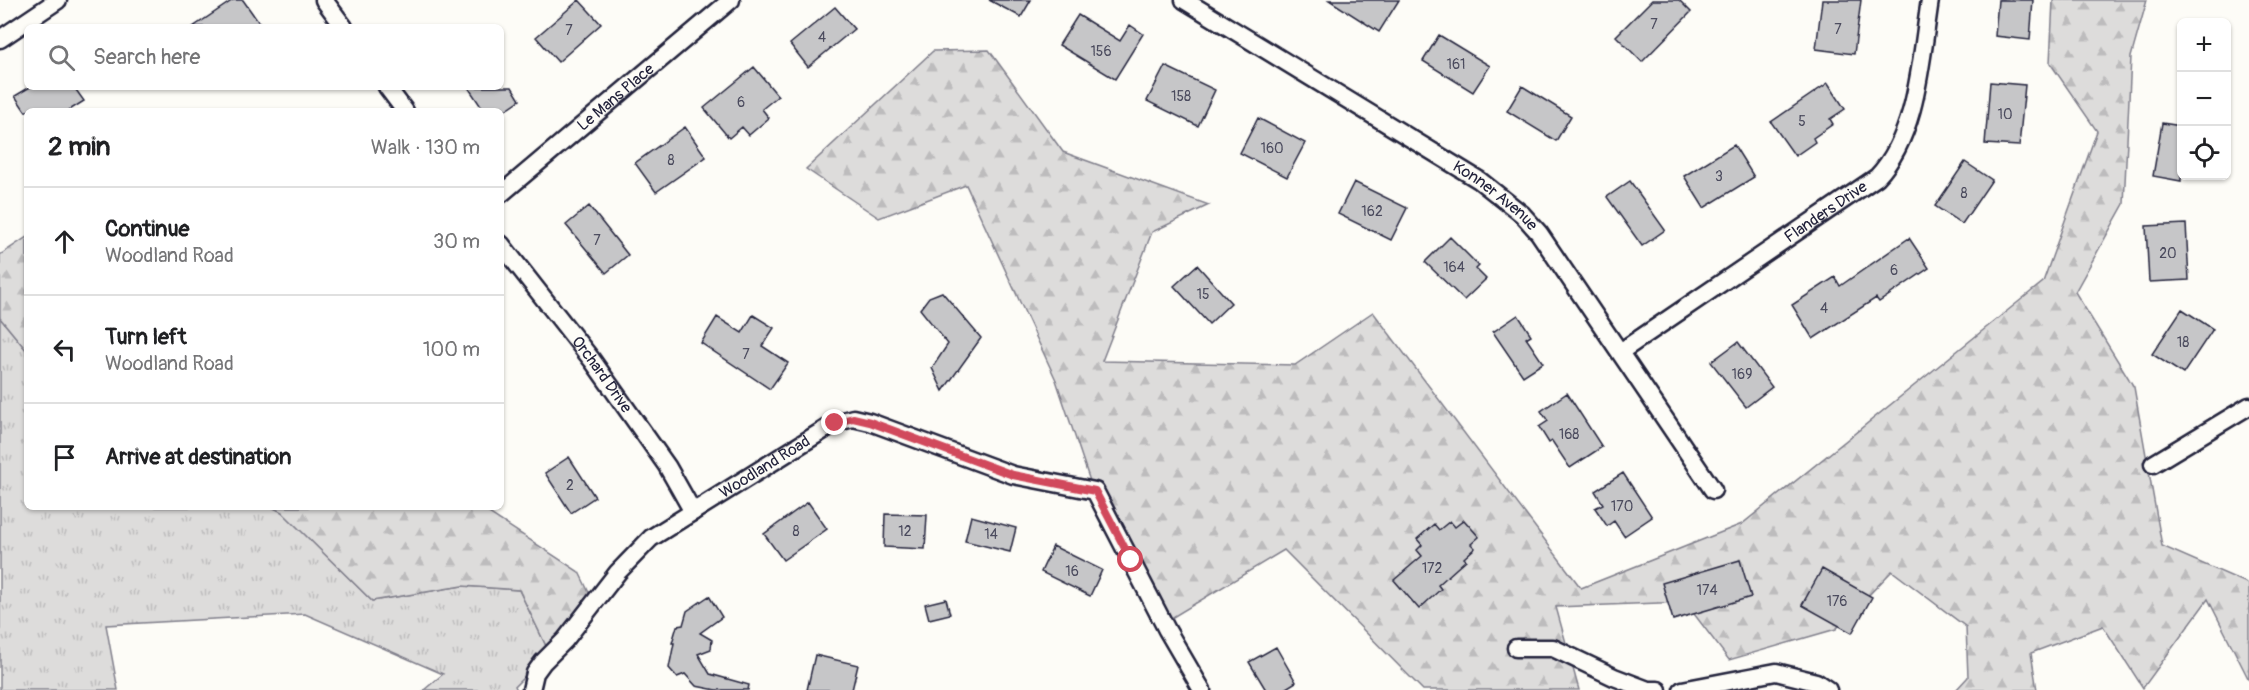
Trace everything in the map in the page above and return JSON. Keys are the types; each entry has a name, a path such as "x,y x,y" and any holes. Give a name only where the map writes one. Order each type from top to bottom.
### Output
{"street":[{"path":"0,39 58,0"},
{"path":"324,0 342,24"},
{"name":"Le Mans Place","path":"504,191 731,0"},
{"name":"Konner Avenue","path":"1184,0 1479,180 1522,214 1539,233 1713,490"},
{"name":"Flanders Drive","path":"1620,352 1877,177 1886,167 1902,139 1911,114 1930,0"},
{"path":"389,90 403,108"},
{"name":"Orchard Drive","path":"504,248 592,360 667,466 693,512"},
{"path":"2153,464 2249,406"},
{"name":"Woodland Road","path":"531,690 535,673 597,601 618,572 651,538 835,423 853,418 870,422 1013,475 1095,491 1167,630 1202,690"},
{"path":"1516,648 1553,648 1614,677 1648,690 1658,690"},
{"path":"1682,690 1776,672 1816,682 1827,690"}],"green space":[{"path":"2053,0 2147,0 2131,57 2124,204 2075,292 2134,387 2162,546 2249,584 2249,680 2208,599 2143,688 2103,626 2031,653 2037,690 1956,690 1968,677 1966,627 1892,571 1836,629 1729,660 1685,602 1556,607 1579,690 1423,690 1284,550 1168,620 1096,499 1056,380 966,185 879,218 806,169 933,51 989,50 1063,152 1209,205 1152,232 1102,361 1295,365 1373,312 1581,588 1742,524 2043,282 2097,131 2050,63"},
{"path":"24,239 24,347 0,318 0,255"},
{"path":"0,318 24,347 24,510 278,510 372,601 462,586 519,590 549,652 515,686 517,690 424,690 443,674 305,614 106,625 118,690 0,690"},
{"path":"278,510 485,510 579,572 595,605 549,652 519,590 462,586 372,601"}],"building":[{"path":"233,0 243,0 260,24 197,24"},
{"path":"579,0 601,24 558,62 536,37"},
{"path":"989,0 1031,0 1021,17"},
{"path":"1329,0 1399,0 1379,32"},
{"path":"1652,0 1679,0 1691,12 1642,62 1616,36"},
{"path":"1822,0 1861,0 1854,54 1816,49"},
{"path":"1998,0 2033,0 2030,40 1995,36"},
{"path":"835,7 854,29 808,67 790,44"},
{"path":"1078,15 1120,41 1130,25 1143,34 1115,79 1059,45"},
{"path":"1439,35 1490,66 1473,92 1423,61"},
{"path":"1165,66 1215,90 1198,126 1147,101"},
{"path":"754,67 778,96 762,109 769,118 749,135 742,127 729,138 704,108"},
{"path":"1990,82 2025,85 2019,146 1985,144"},
{"path":"1828,83 1845,109 1830,119 1833,124 1813,138 1815,142 1795,156 1771,122"},
{"path":"1522,86 1571,116 1556,141 1507,111"},
{"path":"504,87 512,87 520,100 504,111 504,108 482,108 470,90 504,90"},
{"path":"25,90 76,90 84,101 73,108 24,110 15,96"},
{"path":"1258,118 1305,143 1287,177 1240,153"},
{"path":"2162,123 2177,125 2177,180 2181,181 2153,176"},
{"path":"685,127 706,157 656,192 635,163"},
{"path":"1734,145 1754,177 1704,208 1684,176"},
{"path":"1965,162 1992,180 1962,224 1935,206"},
{"path":"1630,181 1665,230 1642,246 1607,197"},
{"path":"1354,182 1407,208 1391,240 1338,214"},
{"path":"589,206 628,255 606,273 566,225"},
{"path":"2186,224 2189,280 2149,282 2146,226"},
{"path":"1450,237 1479,266 1476,269 1486,279 1464,300 1425,262"},
{"path":"1909,238 1929,268 1879,302 1876,298 1813,339 1792,305 1835,277 1840,286"},
{"path":"1197,265 1231,303 1209,324 1174,286"},
{"path":"942,292 981,338 943,391 932,368 948,344 920,309 929,297"},
{"path":"2182,309 2213,329 2183,374 2152,354"},
{"path":"753,315 774,328 762,346 788,363 770,389 701,343 717,317 742,333"},
{"path":"1518,315 1531,335 1526,338 1543,363 1523,376 1493,332"},
{"path":"1738,342 1772,387 1746,407 1711,362"},
{"path":"1567,393 1602,447 1570,468 1552,441 1549,443 1539,427 1548,421 1541,411"},
{"path":"569,457 595,497 571,513 545,473"},
{"path":"1623,473 1652,517 1624,536 1614,521 1607,526 1595,508 1603,504 1595,491"},
{"path":"808,502 827,529 783,560 764,534"},
{"path":"885,514 927,515 925,549 884,547"},
{"path":"971,516 1016,528 1010,552 965,541"},
{"path":"1464,520 1479,537 1471,544 1475,548 1464,558 1466,560 1438,585 1441,589 1419,609 1394,580 1422,556 1417,550 1422,545 1417,539 1434,524 1439,530 1450,521 1455,527"},
{"path":"1053,546 1102,570 1090,596 1041,572"},
{"path":"1740,560 1751,597 1673,620 1662,583"},
{"path":"1822,569 1872,597 1852,633 1802,605"},
{"path":"709,596 722,617 700,633 712,640 711,649 698,654 710,674 749,685 748,690 716,690 696,686 685,674 677,677 669,668 677,626 683,625 687,611"},
{"path":"946,599 950,614 929,619 925,604"},
{"path":"1276,647 1296,682 1283,690 1266,690 1249,662"},
{"path":"815,655 858,665 852,690 807,690"}],"route":[{"path":"835,423 853,418 870,422 1013,475 1095,491 1131,560"}]}
